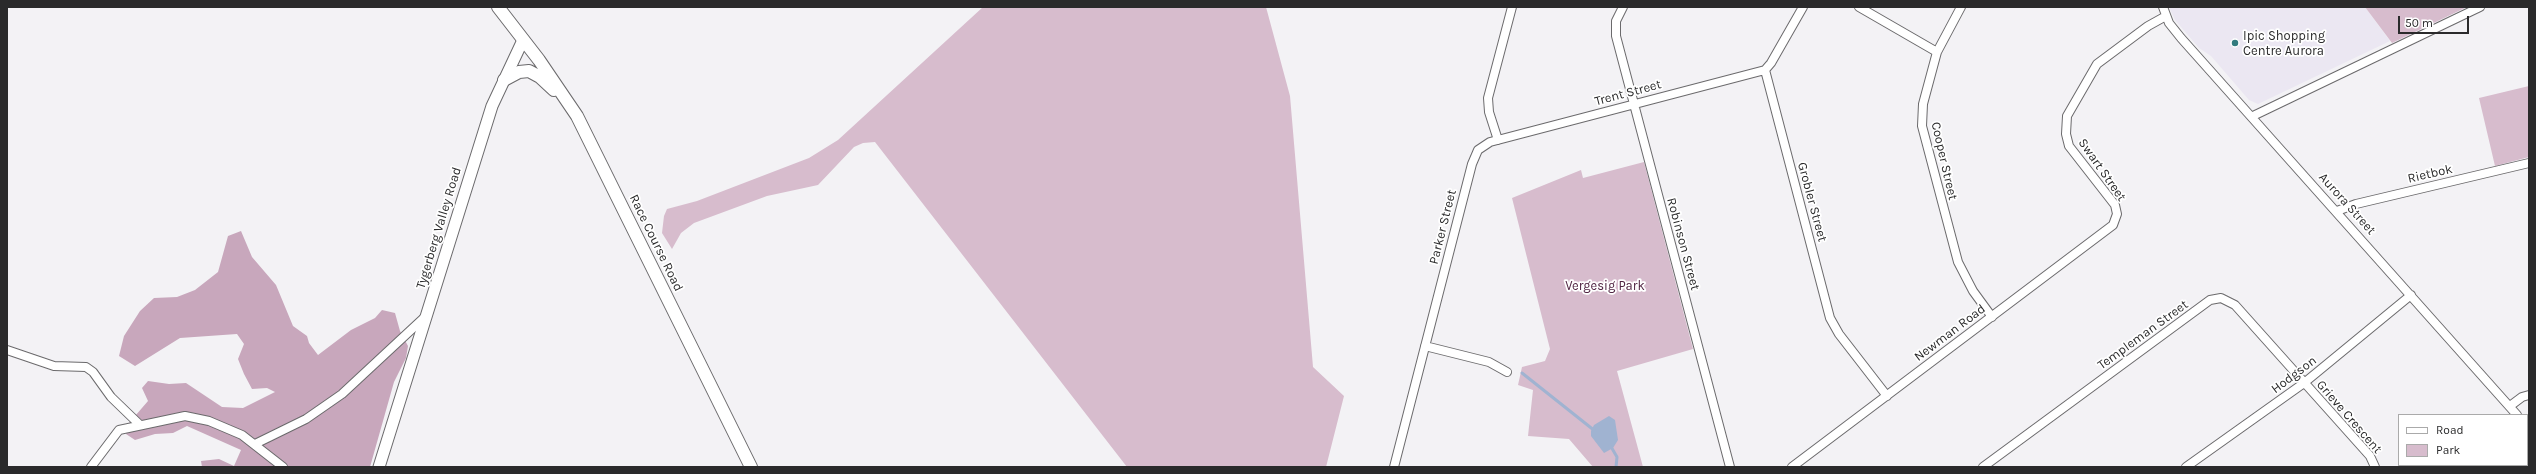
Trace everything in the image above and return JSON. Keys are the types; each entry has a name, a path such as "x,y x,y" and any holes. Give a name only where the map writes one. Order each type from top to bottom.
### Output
{"main road":[{"path":"498,7 523,40"},
{"name":"Tygerberg Valley Road","path":"378,467 482,137 504,80 523,40"},
{"name":"Race Course Road","path":"523,40 568,103 597,155 751,467"},
{"path":"504,80 519,72 534,72 568,103"}],"street":[{"path":"1498,140 1489,112 1488,98 1512,7"},
{"name":"Robinson Street","path":"1623,7 1615,28 1633,104 1730,467"},
{"path":"1765,70 1772,63 1803,7"},
{"path":"1859,7 1937,52"},
{"name":"Cooper Street","path":"1961,7 1937,52 1923,104 1923,136 1958,262 1973,291 1992,317"},
{"name":"Aurora Street","path":"2163,7 2166,16 2181,38 2253,116 2516,414"},
{"path":"2253,116 2480,7"},
{"name":"Swart Street","path":"2117,214 2112,201 2072,152 2066,134 2067,116 2098,64 2148,26 2166,16"},
{"name":"Trent Street","path":"1498,140 1765,70"},
{"name":"Grobler Street","path":"1765,70 1830,318 1839,334 1887,396"},
{"name":"Parker Street","path":"1394,467 1473,159 1482,147 1498,140"},
{"name":"Rietbok","path":"2337,211 2356,204 2529,163"},
{"name":"Newman Road","path":"1792,467 2110,228 2117,214"},
{"name":"Hodgson","path":"2186,467 2304,383 2411,295"},
{"name":"Templeman Street","path":"1983,467 2213,299 2225,298 2232,302 2304,383"},
{"path":"255,444 306,418 342,394 426,315"},
{"path":"1425,346 1489,362 1508,372"},
{"path":"7,350 54,366 86,367 93,372 111,398 140,425"},
{"name":"Grieve Crescent","path":"2304,383 2370,456 2375,467"},
{"path":"2510,406 2522,397 2529,395"},
{"path":"91,467 118,430 185,416 196,416 226,427 255,444 283,467"}],"shaded area":[{"path":"2169,7 2365,7 2390,41 2258,104 2249,100 2211,56 2199,48 2175,20"},
{"path":"241,231 252,257 276,285 293,326 307,336 309,343 318,355 351,330 375,318 382,310 395,313 400,331 408,346 406,358 394,382 370,467 202,467 201,461 219,459 234,466 241,450 187,426 173,433 155,434 135,440 126,434 129,423 148,401 142,388 148,381 169,384 186,383 222,407 243,408 275,392 267,388 252,389 238,359 244,344 237,334 180,338 135,366 119,356 124,336 140,311 154,298 177,297 195,290 218,272 228,236"}],"green space":[{"path":"983,7 1266,7 1290,96 1313,367 1344,396 1326,467 1127,467 875,142 863,143 854,147 818,185 767,196 694,223 681,233 672,249 662,233 664,216 667,209 697,201 809,158 838,140"},
{"path":"2365,7 2467,7 2392,43"},
{"path":"2529,86 2529,157 2495,166 2479,98"},
{"name":"Vergesig Park","path":"1644,162 1693,349 1617,371 1643,467 1593,467 1569,439 1528,436 1533,390 1518,385 1522,367 1545,361 1550,349 1512,198 1581,170 1583,178"}],"water":[{"path":"1609,416 1615,420 1618,440 1613,448 1604,453 1591,436 1591,431 1594,425"}],"waterway":[{"path":"1522,373 1595,431"},
{"path":"1610,445 1617,457 1616,467"}],"place":[{"name":"Ipic Shopping Centre Aurora","path":"2235,43"}]}
